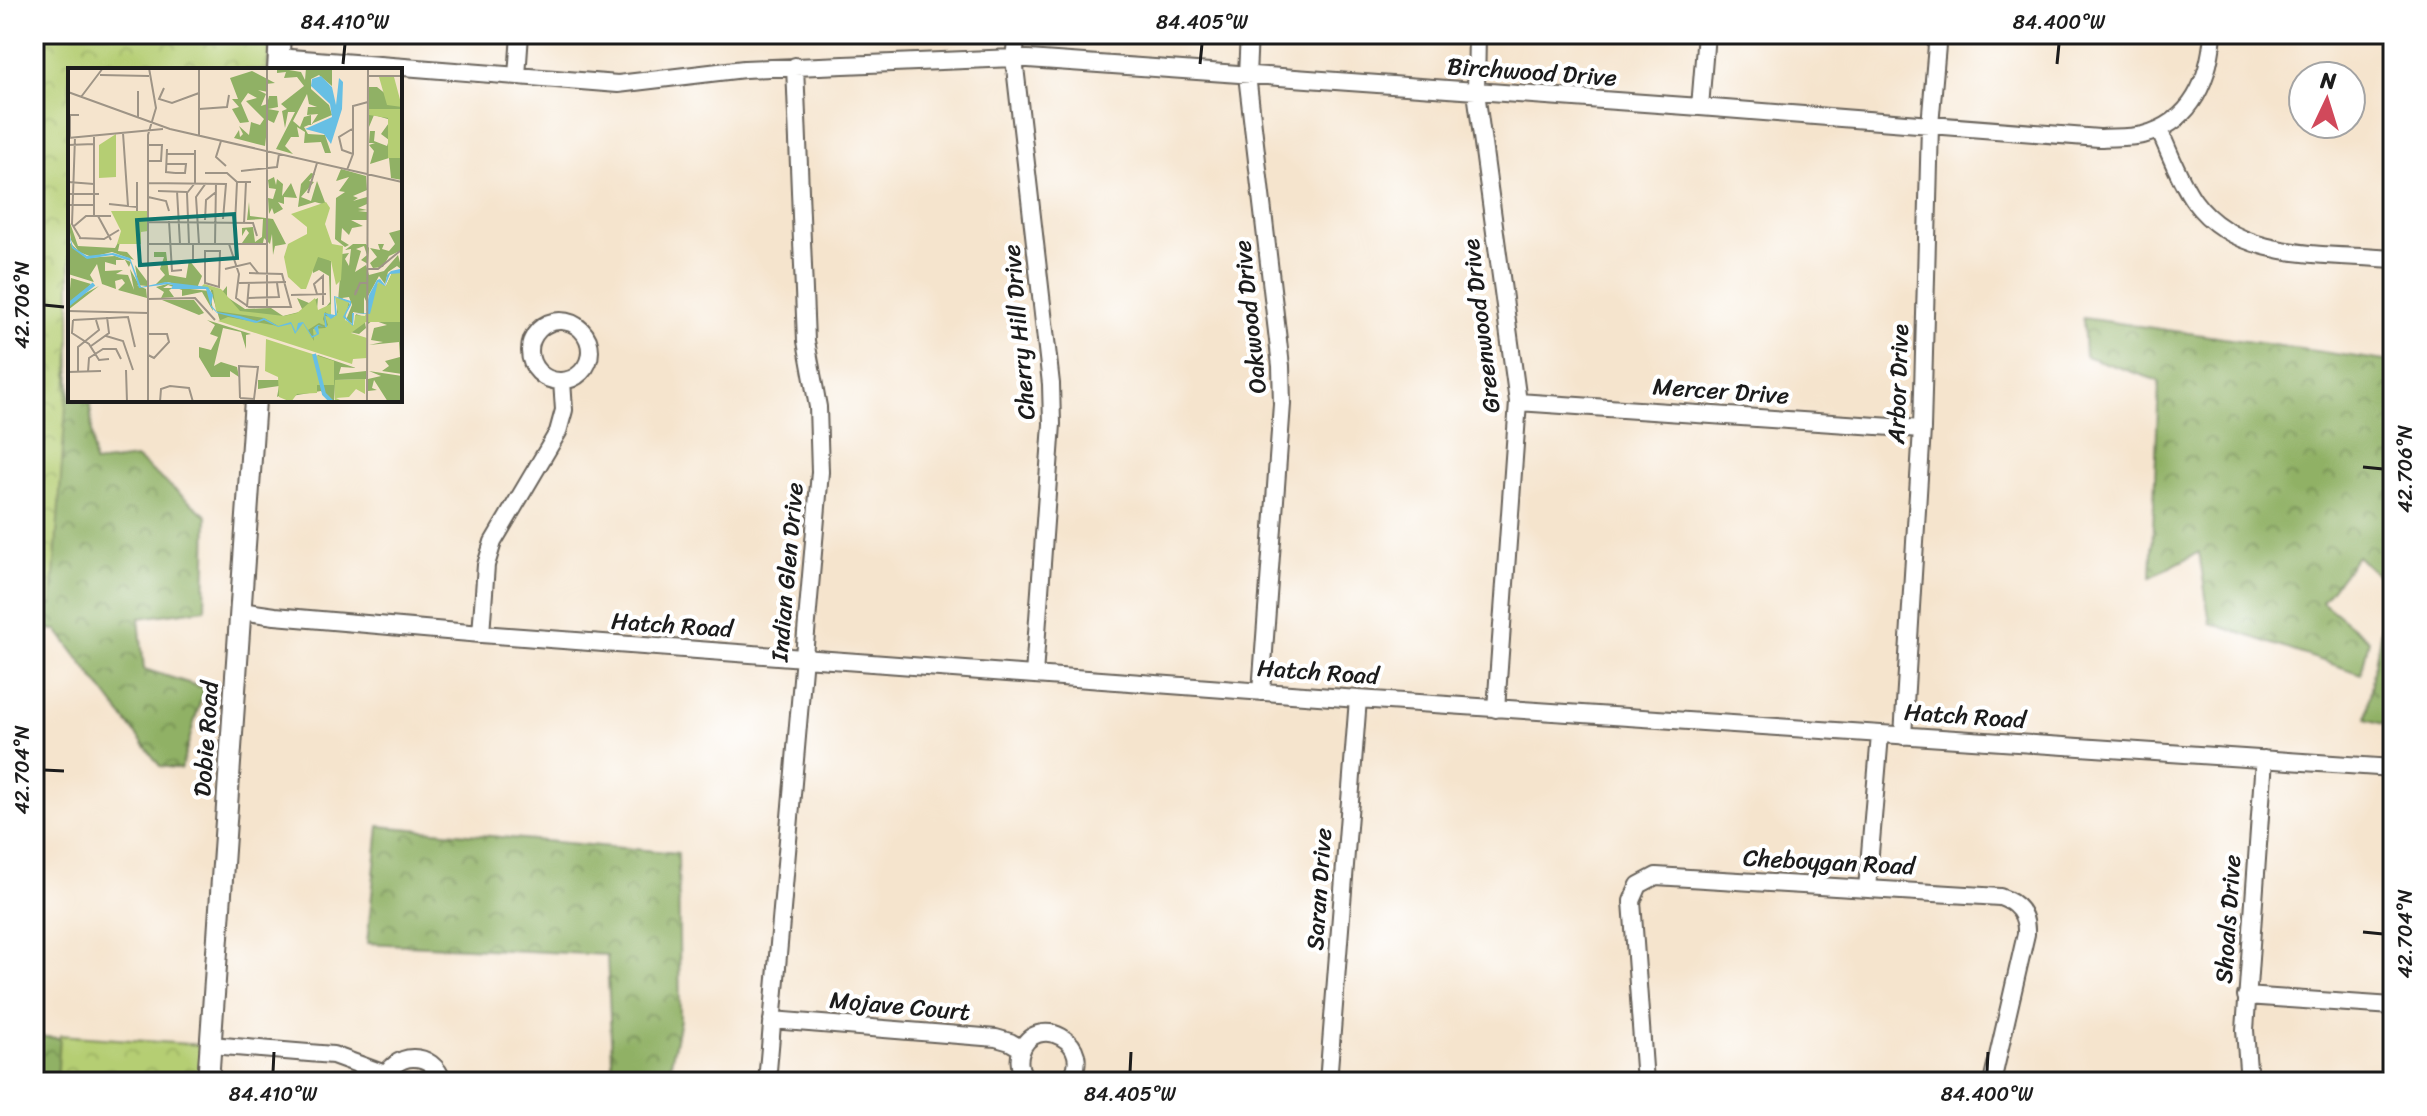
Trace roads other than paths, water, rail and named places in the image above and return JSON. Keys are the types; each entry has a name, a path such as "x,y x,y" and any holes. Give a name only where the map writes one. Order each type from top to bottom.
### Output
{"street":[{"path":"278,63 280,34"},
{"path":"517,76 520,34"},
{"name":"Cherry Hill Drive","path":"1017,34 1014,58 1051,384 1052,424 1034,675"},
{"name":"Oakwood Drive","path":"1249,34 1247,75 1282,391 1261,692"},
{"name":"Greenwood Drive","path":"1477,34 1476,92 1518,402 1496,709"},
{"path":"1700,107 1706,34"},
{"name":"Arbor Drive","path":"1903,736 1922,429 1930,125 1938,34"},
{"path":"2213,34 2205,82 2181,113 2159,130 2193,199 2214,222 2265,246 2287,251 2393,259"},
{"name":"Birchwood Drive","path":"402,70 618,84 744,69 1014,58 2099,138 2140,136 2159,130"},
{"name":"Birchwood Drive","path":"278,63 370,68"},
{"name":"Indian Glen Drive","path":"767,1082 820,472 818,407 806,341 795,66"},
{"path":"481,634 486,565 493,542 558,432 564,410 562,381"},
{"name":"Dobie Road","path":"208,1082 255,402"},
{"name":"Mercer Drive","path":"1518,402 1922,429"},
{"name":"Hatch Road","path":"241,611 481,634 1261,692 2393,768"},
{"name":"Saran Drive","path":"1328,1082 1358,699"},
{"path":"1867,889 1880,735"},
{"name":"Shoals Drive","path":"2249,1082 2246,996 2264,759"},
{"name":"Cheboygan Road","path":"1645,1082 1632,906 1639,885 1648,878 1661,876 2000,897 2016,906 2026,922 2026,934 1992,1082"},
{"path":"2246,996 2393,1006"},
{"name":"Mojave Court","path":"772,1020 996,1038 1022,1049"},
{"path":"1028,1082 1020,1067 1022,1049 1040,1034 1054,1033 1067,1040 1077,1059 1068,1082"},
{"path":"211,1045 333,1055 384,1078 396,1062 403,1058 419,1058 433,1065 443,1082"}]}
